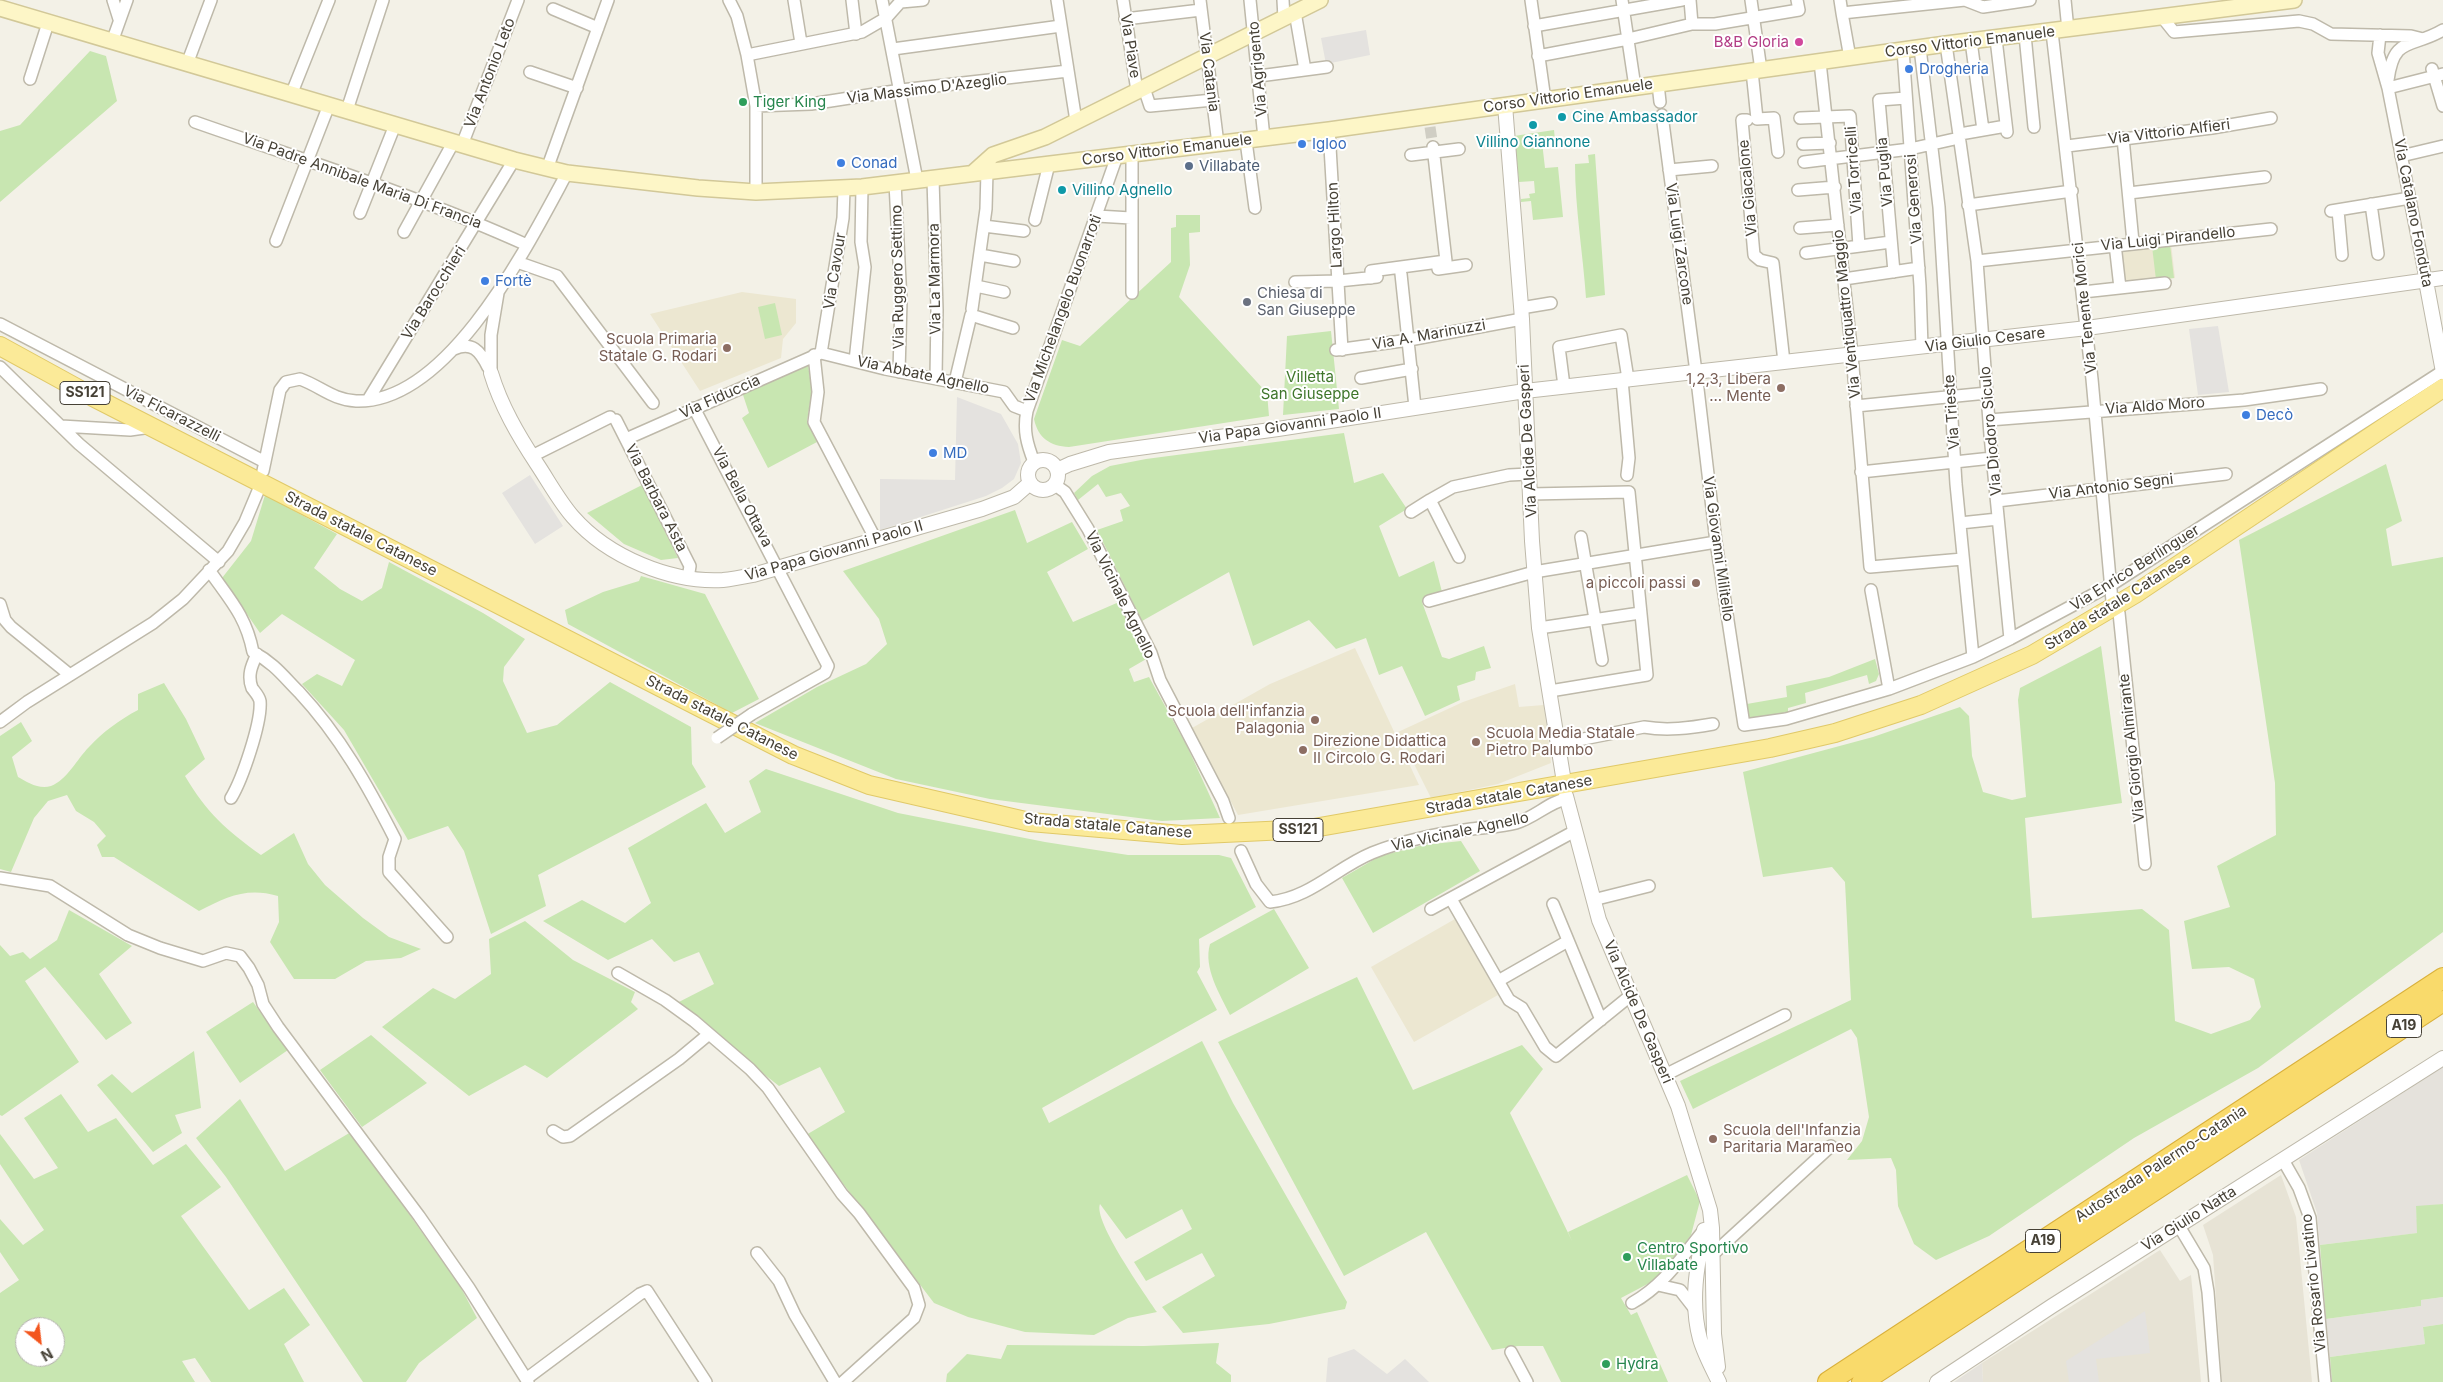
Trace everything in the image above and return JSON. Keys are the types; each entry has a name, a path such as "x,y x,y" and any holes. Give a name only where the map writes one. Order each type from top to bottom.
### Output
{"highway":[{"path":"2258,1100 2443,972"},
{"name":"Autostrada Palermo-Catania","path":"1828,1382 2443,978"},
{"name":"Autostrada Palermo-Catania","path":"1862,1382 2443,1001"},
{"path":"2364,1052 2443,1012"}],"main road":[{"path":"981,172 993,155 1045,138 1320,0"},
{"name":"Corso Vittorio Emanuele","path":"0,8 514,160 568,173 698,188 756,192 862,187 1329,130 1429,122 1506,105 1946,44 2068,30 2162,17 2216,7 2265,1 2293,0"},
{"path":"1045,138 1049,164"},
{"name":"Strada statale Catanese","path":"0,346 152,427 810,762 869,785 1030,822 1182,834 1308,829 1689,764 1835,733 1921,705 2032,655 2102,616 2438,391"}],"street":[{"path":"113,0 119,19"},
{"path":"112,42 127,0"},
{"path":"187,64 211,0"},
{"path":"291,95 329,0"},
{"path":"347,110 384,0"},
{"name":"Via Antonio Leto","path":"404,232 458,144 518,0"},
{"path":"547,168 608,0"},
{"path":"794,0 801,43"},
{"path":"852,0 856,34"},
{"path":"882,0 917,180"},
{"path":"747,55 801,43 856,34 886,18 902,1 923,0"},
{"path":"1057,0 1076,121"},
{"name":"Via Piave","path":"1123,0 1125,19 1140,90"},
{"name":"Via Agrigento","path":"1250,0 1255,32 1264,138"},
{"path":"1283,0 1297,10 1305,70"},
{"path":"1531,0 1545,100"},
{"path":"1534,26 1623,5 1682,0"},
{"path":"1690,0 1692,24"},
{"path":"1751,0 1756,70 1750,119 1774,118 1778,152"},
{"path":"1840,0 1850,58"},
{"path":"1842,13 1965,0 1983,7 2030,0"},
{"path":"2065,0 2068,30"},
{"path":"2293,0 2293,22"},
{"path":"732,1 747,55 756,106 756,192"},
{"path":"1125,19 1200,5"},
{"name":"Via Catania","path":"1200,5 1218,144"},
{"path":"1623,5 1635,87"},
{"path":"1538,56 1628,39 1692,24 1715,24 1753,17 1798,5"},
{"path":"2211,29 2216,7"},
{"path":"553,9 598,28"},
{"path":"2162,17 2174,32 2293,22 2313,24 2331,34 2380,34 2411,36 2423,39"},
{"path":"30,79 48,23"},
{"path":"893,49 1061,26"},
{"name":"Via Catalano Fonduta","path":"2387,86 2389,67 2395,52 2406,44 2443,30"},
{"name":"Via Tenente Morici","path":"2052,32 2067,146 2087,328 2111,585 2114,600"},
{"name":"Via Catalano Fonduta","path":"2380,34 2378,54 2387,86 2410,198 2443,371"},
{"path":"2025,35 2034,127"},
{"path":"1804,162 1910,148 1983,130 2007,129 1996,38"},
{"path":"1972,41 1983,130"},
{"name":"Via Diodoro Siculo","path":"1946,44 1977,260 1992,458 2010,639"},
{"name":"Via Trieste","path":"1920,48 1940,206 1954,461 1973,656"},
{"name":"Via Generosi","path":"1903,50 1919,268 1922,347"},
{"name":"Via Ventiquattro Maggio","path":"1820,62 1852,355 1870,567 1963,559"},
{"path":"1259,76 1327,67"},
{"path":"530,72 577,88"},
{"name":"Via Massimo D'Azeglio","path":"756,106 811,104 901,90 1068,72"},
{"path":"2387,86 2436,73 2443,106"},
{"path":"1658,84 1660,102"},
{"path":"1140,90 1150,106 1213,100"},
{"name":"Via Puglia","path":"1894,272 1879,100 1906,98"},
{"path":"276,241 329,105"},
{"name":"Via Alcide De Gasperi","path":"1506,105 1526,391 1534,572 1539,628 1563,776"},
{"name":"Via Luigi Zarcone","path":"1662,115 1696,372"},
{"name":"Via Torricelli","path":"1827,118 1850,116 1859,246"},
{"path":"1800,118 1827,118"},
{"name":"Via Vittorio Alfieri","path":"2067,146 2212,128 2271,118"},
{"name":"Via Giacalone","path":"1750,119 1750,229 1754,255 1760,260 1774,263 1784,362"},
{"name":"Via Padre Annibale Maria Di Francia","path":"195,122 478,222 527,245"},
{"path":"360,213 395,125"},
{"name":"Largo Hilton","path":"1329,130 1338,282 1339,350"},
{"path":"2123,138 2133,242"},
{"path":"1246,141 1255,208"},
{"path":"1803,144 1830,143"},
{"path":"2401,156 2443,146"},
{"path":"1411,155 1433,150 1459,149"},
{"path":"1371,278 1371,271 1446,261 1433,150"},
{"path":"1132,154 1132,293"},
{"name":"Via Michelangelo Buonarroti","path":"1034,462 1026,441 1024,425 1026,411 1097,216 1116,156"},
{"name":"Via Barocchieri","path":"368,400 514,160"},
{"path":"1035,220 1049,164"},
{"path":"1669,170 1712,166"},
{"path":"972,309 984,226 981,172"},
{"path":"368,400 407,387 420,379 454,349 498,292 568,173"},
{"path":"2129,193 2264,177"},
{"name":"Via La Marmora","path":"933,179 937,310 936,378"},
{"name":"Via Ruggero Settimo","path":"895,183 901,301 899,372"},
{"path":"855,361 865,267 861,242 862,187"},
{"path":"1798,190 1834,187"},
{"name":"Via Cavour","path":"844,188 844,218 817,354 818,392 814,422 876,540"},
{"path":"1968,205 2072,191"},
{"path":"2342,255 2334,211 2410,198"},
{"path":"2371,204 2378,254"},
{"path":"1097,216 1131,218"},
{"path":"1800,228 1838,224"},
{"path":"984,226 1024,231"},
{"name":"Via Luigi Pirandello","path":"1977,260 2133,242 2271,229"},
{"path":"1806,253 1891,242"},
{"path":"2115,244 2120,288"},
{"path":"980,255 1014,261"},
{"path":"517,262 557,276 653,403"},
{"path":"1294,282 1338,282 1466,265"},
{"path":"1844,278 1919,268"},
{"path":"1401,274 1415,407"},
{"name":"Via Giulio Cesare","path":"1526,391 2087,328 2443,278"},
{"path":"2083,292 2165,283"},
{"path":"976,286 1004,292"},
{"path":"491,373 490,346 498,292"},
{"name":"Via A. Marinuzzi","path":"1339,350 1409,340 1521,313 1551,303"},
{"path":"955,382 972,315 1014,328"},
{"name":"Via Ficarazzelli","path":"0,324 264,466 280,390 286,382 300,379 339,398 368,400"},
{"path":"471,328 471,336 476,348 482,355 491,373"},
{"path":"1564,386 1559,346 1621,335 1625,380 1627,475"},
{"path":"20,356 29,340"},
{"path":"454,349 463,345 484,349 490,346"},
{"name":"Via Abbate Agnello","path":"817,354 1004,392 1014,406 1026,411"},
{"name":"Via Fiduccia","path":"626,439 817,354"},
{"path":"0,367 60,426 136,494 220,562"},
{"path":"1361,378 1412,369"},
{"name":"Via Enrico Berlinguer","path":"1744,725 1786,719 1889,690 2010,639 2111,585 2443,371"},
{"name":"Via Giovanni Militello","path":"1696,372 1716,542 1744,725"},
{"name":"Via Papa Giovanni Paolo II","path":"491,373 507,415 574,518 597,540 650,567 688,578 722,580 753,576 982,509 1014,497 1030,483"},
{"name":"Via Aldo Moro","path":"1989,420 2095,410 2244,400 2321,389"},
{"name":"Via Papa Giovanni Paolo II","path":"1057,470 1108,452 1526,391"},
{"path":"1856,406 1987,393"},
{"name":"Via Bella Ottava","path":"694,408 779,568 828,666 825,672 752,714 717,738"},
{"name":"Via Barbara Asta","path":"532,456 613,418 626,439 690,566 688,578"},
{"path":"60,426 130,430 152,427"},
{"path":"1861,472 1992,458"},
{"path":"1047,460 1057,470 1058,475 1052,488 1042,490 1030,483 1028,471 1034,462 1047,460"},
{"path":"1411,512 1453,487 1529,474"},
{"name":"Via Antonio Segni","path":"1997,501 2226,474"},
{"name":"Via Vicinale Agnello","path":"1055,484 1065,492 1088,530 1144,637 1160,680 1222,800 1229,818"},
{"path":"0,722 27,702 153,623 183,599 209,570 220,562 245,522 258,490"},
{"path":"1530,494 1628,492 1633,556 1647,675 1550,691"},
{"path":"1430,500 1459,557"},
{"path":"1960,523 1998,519"},
{"path":"1581,537 1602,660"},
{"path":"1429,602 1534,572 1716,542"},
{"path":"209,570 240,612 249,630 254,652 279,669 315,708 349,755 372,792 395,839 389,857 389,872 447,937"},
{"path":"1871,590 1889,690"},
{"path":"0,604 5,620 11,627 70,675"},
{"path":"1539,628 1640,613"},
{"name":"Via Giorgio Almirante","path":"2117,614 2145,864"},
{"path":"231,798 240,783 259,713 260,699 252,687 250,671 257,654"},
{"path":"1558,744 1644,727 1686,729 1713,724"},
{"name":"Via Alcide De Gasperi","path":"1567,797 1599,920 1678,1106 1710,1210 1708,1229 1696,1274 1694,1308 1700,1339 1720,1382"},
{"name":"Via Vicinale Agnello","path":"1241,851 1256,884 1270,902 1286,900 1308,891 1369,854 1390,846 1448,833 1516,823 1538,815 1558,800 1567,797"},
{"path":"1431,909 1575,831"},
{"path":"0,878 50,886 128,934 160,948 203,961 226,953 240,956 258,985 263,1004 278,1027 420,1216 469,1288 527,1381 640,1294 647,1291 706,1382"},
{"path":"1593,900 1649,886"},
{"path":"1451,898 1509,1000 1522,1008 1545,1047 1556,1056 1630,996"},
{"path":"1553,904 1601,1020"},
{"path":"1498,981 1568,941"},
{"path":"618,973 665,1000 750,1069 768,1088 842,1194 859,1213 914,1288 919,1305 914,1318 843,1382"},
{"path":"1665,1076 1785,1015"},
{"path":"553,1131 564,1137 570,1136 679,1059 709,1034"},
{"name":"Via Giulio Natta","path":"1937,1382 2052,1306 2443,1058"},
{"path":"1713,1254 1831,1146"},
{"name":"Via Rosario Livatino","path":"2283,1160 2299,1188 2310,1218 2325,1382"},
{"path":"2179,1226 2204,1268 2208,1292 2215,1382"},
{"path":"1632,1303 1666,1279 1708,1229"},
{"name":"Via Alcide De Gasperi","path":"1708,1229 1713,1254 1712,1309 1715,1353 1720,1382"},
{"path":"758,1253 779,1281 795,1315 835,1382"},
{"path":"1696,1274 1713,1274"},
{"path":"1658,1285 1680,1290 1694,1308 1712,1309"},
{"path":"1511,1352 1527,1382"}],"shaded area":[{"path":"1366,30 1370,55 1326,64 1321,38"},
{"path":"2171,243 2175,278 2123,285 2119,249"},
{"name":"Scuola Primaria Statale G. Rodari","path":"742,292 796,299 796,323 783,339 781,358 700,391 650,314"},
{"path":"2218,326 2229,392 2198,395 2189,329"},
{"path":"957,397 1001,414 1018,444 1021,463 1014,479 986,496 880,530 880,479 955,480"},
{"path":"530,475 563,526 535,544 502,493"},
{"name":"Direzione Didattica II Circolo G. Rodari","path":"1355,648 1419,785 1238,815 1192,728 1270,684"},
{"name":"Scuola Media Statale Pietro Palumbo","path":"1515,684 1519,707 1544,705 1551,763 1498,784 1431,798 1398,732 1463,702"},
{"path":"1455,919 1498,995 1414,1042 1371,967"},
{"path":"2443,1067 2443,1204 2416,1207 2418,1233 2320,1245 2317,1213 2299,1160"},
{"path":"2281,1175 2296,1217 2312,1382 2222,1382 2213,1255 2203,1225"},
{"path":"2160,1250 2180,1281 2191,1275 2201,1382 1983,1382 1982,1363"},
{"path":"2443,1297 2443,1324 2423,1327 2425,1344 2330,1357 2326,1319 2421,1306 2421,1300"},
{"path":"2145,1311 2150,1353 2096,1359 2099,1382 2069,1382 2066,1361"},
{"path":"1354,1349 1387,1374 1405,1359 1429,1382 1326,1382 1328,1358"},
{"path":"1982,1363 1983,1382 1954,1382"}],"green space":[{"path":"90,51 106,56 117,101 0,202 0,131 20,125"},
{"path":"1554,130 1555,140 1542,142 1545,168 1558,167 1563,217 1533,220 1531,201 1521,202 1521,199 1530,198 1529,194 1535,193 1534,181 1519,182 1514,136"},
{"path":"1595,154 1605,295 1586,298 1576,198 1575,164 1589,163 1588,155"},
{"path":"1176,215 1200,215 1200,232 1189,233 1190,265 1179,297 1267,393 1269,416 1069,447 1051,443 1038,431 1034,419 1062,340 1080,346 1171,262 1171,228 1176,227"},
{"path":"2170,244 2174,278 2156,280 2152,246"},
{"path":"775,303 782,335 765,339 758,307"},
{"name":"Villetta San Giuseppe","path":"1331,331 1339,409 1283,415 1287,336"},
{"path":"808,365 812,391 807,421 817,442 768,468 742,418 749,413 742,392"},
{"path":"1344,433 1354,483 1383,473 1407,509 1379,526 1399,577 1434,561 1442,592 1430,596 1422,602 1442,657 1449,659 1484,646 1491,668 1476,672 1475,680 1457,686 1460,700 1425,716 1402,666 1379,675 1366,638 1336,649 1309,620 1253,646 1229,572 1142,621 1097,530 1123,521 1120,510 1130,506 1121,493 1106,497 1098,484 1078,500 1074,493 1092,476 1110,466 1146,459"},
{"path":"2386,464 2402,521 2386,529 2392,566 2443,557 2443,932 2258,1068 2134,1138 1989,1236 1936,1260 1914,1244 1898,1206 1896,1170 1891,1158 1847,1160 1862,1141 1869,1117 1857,1038 1851,1029 1693,1109 1680,1081 1851,1000 1845,882 1832,867 1763,877 1743,772 1873,737 1960,707 1969,716 1972,756 1983,792 2012,800 2026,797 2018,700 2020,688 2101,646 2122,803 2025,818 2032,918 2142,909 2169,930 2175,1021 2211,1034 2250,1020 2261,1007 2254,979 2229,967 2192,969 2184,921 2230,907 2217,866 2276,835 2275,783 2239,540"},
{"path":"642,485 678,558 661,560 624,544 587,513"},
{"path":"265,495 337,534 314,568 340,589 362,601 382,588 389,562 483,613 525,639 504,667 503,681 527,733 557,725 610,682 691,727 692,764 706,787 538,875 546,906 491,934 464,851 448,826 408,840 344,730 302,684 317,674 342,686 355,660 282,614 260,633 222,578 251,541"},
{"path":"1015,510 1027,543 1072,522 1088,549 1047,572 1073,622 1119,602 1148,658 1129,669 1134,682 1149,677 1187,746 1220,818 1162,821 990,799 896,779 755,723 817,687 866,664 887,644 879,619 843,571"},
{"path":"641,576 705,594 759,699 732,713 568,624 565,610 603,592 639,581"},
{"path":"1875,659 1879,674 1876,681 1869,684 1867,675 1805,693 1806,703 1788,708 1788,712 1748,720 1741,705 1787,697 1786,686 1829,677"},
{"path":"164,683 186,719 205,759 185,776 209,811 237,837 261,855 294,833 308,864 325,885 363,918 389,937 421,949 401,958 366,961 335,979 294,979 270,942 279,922 278,896 267,893 246,893 219,901 199,911 114,857 102,857 97,845 106,836 94,822 76,811 67,795 48,801 34,818 11,872 0,869 0,736 21,722 32,741 12,757 18,777 38,786 51,786 67,774 100,736 138,710 138,694"},
{"path":"766,769 898,813 1045,842 1128,855 1219,855 1231,858 1256,907 1199,939 1200,967 1197,972 1217,1010 1042,1108 1049,1123 1202,1041 1233,1103 1347,1302 1345,1309 1269,1324 1183,1333 1162,1307 1215,1276 1202,1253 1146,1281 1134,1262 1192,1229 1182,1209 1126,1239 1100,1204 1100,1213 1104,1226 1157,1312 1128,1318 1094,1335 1025,1332 968,1317 934,1303 806,1135 845,1112 820,1067 779,1086 675,1004 714,984 699,952 674,962 652,939 608,960 543,921 582,900 625,923 651,903 628,848 706,803 725,833 761,812 749,781"},
{"path":"1461,841 1480,871 1373,933 1342,878 1380,856 1423,845"},
{"path":"1274,909 1309,968 1230,1015 1217,990 1211,971 1208,953 1210,944"},
{"path":"69,910 132,946 99,974 132,1023 106,1040 45,967 25,981 79,1062 2,1116 0,1115 0,945 10,956 23,952 30,959 57,940"},
{"path":"525,921 573,960 635,992 631,1002 638,1009 547,1078 525,1065 469,1096 382,1027 433,988 455,999 491,974 489,939"},
{"path":"1357,977 1413,1090 1522,1045 1543,1069 1510,1113 1572,1241 1568,1232 1687,1175 1700,1201 1691,1235 1659,1278 1621,1298 1631,1315 1637,1312 1668,1382 1561,1382 1543,1346 1518,1346 1492,1350 1426,1232 1344,1276 1218,1042"},
{"path":"253,1002 288,1050 240,1083 206,1032"},
{"path":"371,1035 427,1083 362,1127 320,1070"},
{"path":"194,1051 201,1108 175,1115 182,1133 153,1152 97,1085 112,1074 132,1093"},
{"path":"61,1094 88,1132 116,1118 153,1165 186,1144 221,1187 181,1216 249,1310 284,1288 310,1325 284,1344 304,1382 211,1382 195,1358 182,1361 195,1382 0,1382 0,1293 19,1280 0,1252 0,1219 23,1245 44,1230 0,1164 0,1134 34,1179 58,1168 24,1118"},
{"path":"240,1099 285,1171 351,1132 460,1286 477,1318 419,1363 406,1382 363,1382 226,1177 196,1138"},
{"path":"2443,1204 2443,1297 2421,1300 2421,1306 2326,1319 2320,1245 2417,1233 2416,1206"},
{"path":"2443,1324 2443,1382 2332,1382 2330,1357 2425,1344 2423,1327"},
{"path":"1219,1343 1216,1363 1231,1375 1231,1382 946,1382 947,1374 967,1354 1001,1359 1007,1345 1144,1346"}],"tunnel":[{"path":"1430,127 1433,147"}],"place":[{"name":"B&B Gloria","path":"1799,42"},
{"name":"Drogheria","path":"1909,69"},
{"name":"Tiger King","path":"743,102"},
{"name":"Cine Ambassador","path":"1562,117"},
{"name":"Villino Giannone","path":"1533,125"},
{"name":"Igloo","path":"1302,144"},
{"name":"Conad","path":"841,163"},
{"name":"Villabate","path":"1189,166"},
{"name":"Villino Agnello","path":"1062,190"},
{"name":"Fortè","path":"485,281"},
{"name":"Chiesa di San Giuseppe","path":"1247,302"},
{"name":"Scuola Primaria Statale G. Rodari","path":"727,348"},
{"name":"1,2,3, Libera ... Mente","path":"1781,388"},
{"name":"Decò","path":"2246,415"},
{"name":"MD","path":"933,453"},
{"name":"a piccoli passi","path":"1696,583"},
{"name":"Scuola dell'infanzia Palagonia","path":"1315,720"},
{"name":"Scuola Media Statale Pietro Palumbo","path":"1476,742"},
{"name":"Direzione Didattica II Circolo G. Rodari","path":"1303,750"},
{"name":"Scuola dell'Infanzia Paritaria Marameo","path":"1713,1139"},
{"name":"Centro Sportivo Villabate","path":"1627,1257"},
{"name":"Hydra","path":"1606,1364"}]}
